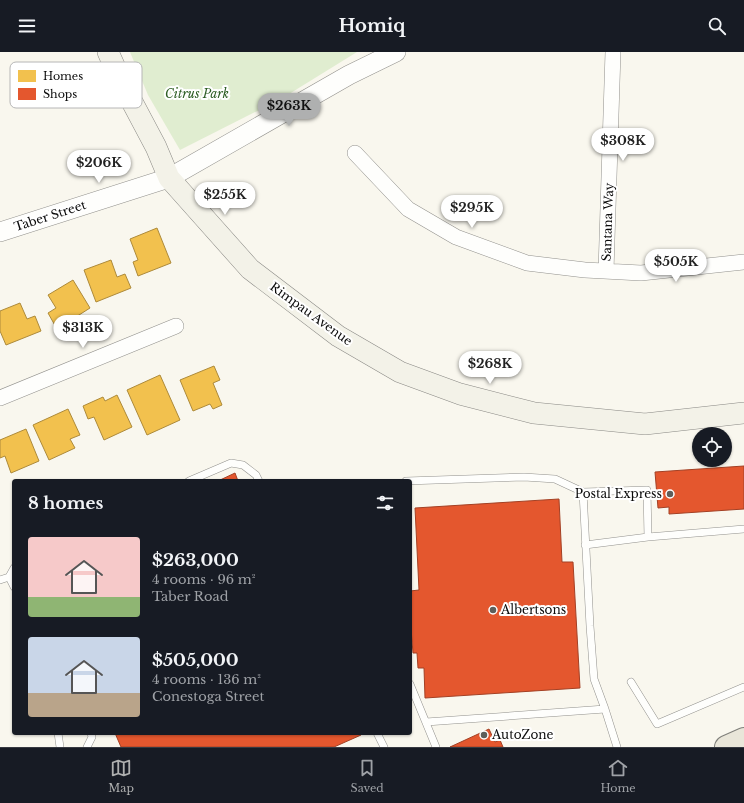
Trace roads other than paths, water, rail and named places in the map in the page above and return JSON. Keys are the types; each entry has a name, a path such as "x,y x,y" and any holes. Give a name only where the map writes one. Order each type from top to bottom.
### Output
{"main road":[{"name":"Rimpau Avenue","path":"108,52 112,62"},
{"name":"Rimpau Avenue","path":"135,108 156,147 169,178 250,269 338,336 400,372 460,394 534,413 645,424 744,413"},
{"path":"726,747 744,739"}],"street":[{"name":"Taber Street","path":"0,232 169,178 349,75 396,52"},
{"name":"Santana Way","path":"606,271 613,52"},
{"path":"354,153 408,209 456,237 527,263 585,270 641,273 744,262"},
{"path":"0,398 176,326"}],"lane":[{"path":"194,479 231,463 243,465 256,475 258,479"},
{"path":"412,481 532,477 555,479 583,492 647,490 648,537"},
{"path":"583,492 594,679 617,747"},
{"path":"585,545 648,537 744,528"},
{"path":"0,580 9,577 12,572"},
{"path":"9,577 12,583"},
{"path":"631,682 657,724 744,687"},
{"path":"412,689 436,747"},
{"path":"426,722 605,709"},
{"path":"58,735 60,747"},
{"path":"87,747 92,735"},
{"path":"378,735 384,747"}],"place":[{"name":"Postal Express","path":"670,494"},
{"name":"Albertsons","path":"493,610"},
{"name":"AutoZone","path":"484,735"}],"park label":[{"name":"Citrus Park","path":"197,94"}]}
